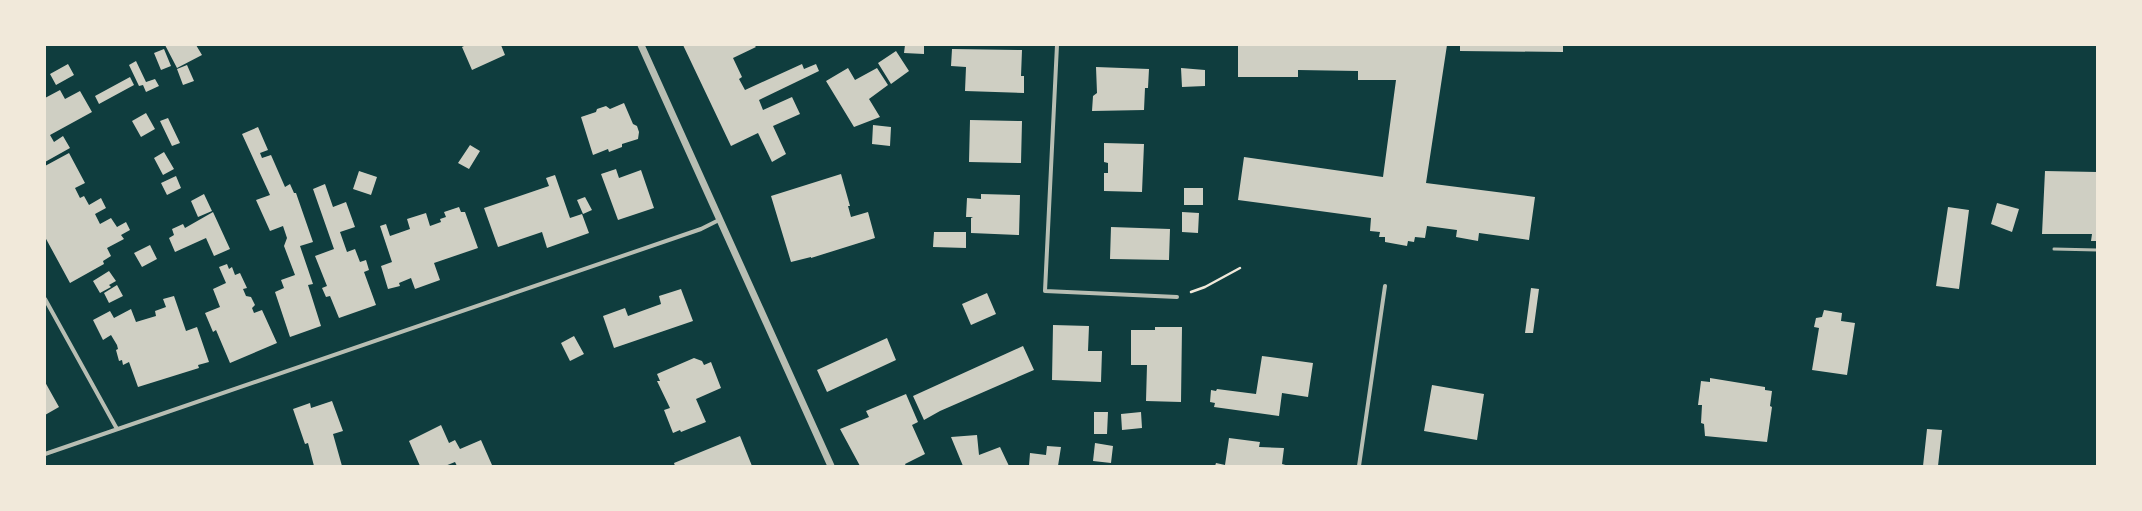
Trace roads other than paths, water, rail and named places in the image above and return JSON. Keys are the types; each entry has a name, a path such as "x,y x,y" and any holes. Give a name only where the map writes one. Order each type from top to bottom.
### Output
{"street":[{"path":"641,45 832,466"},
{"path":"1057,45 1045,291 1177,297"},
{"path":"45,454 664,242 720,220"},
{"path":"1359,466 1385,286"},
{"path":"45,299 117,429"}],"lane":[{"path":"2054,248 2097,250"}]}
